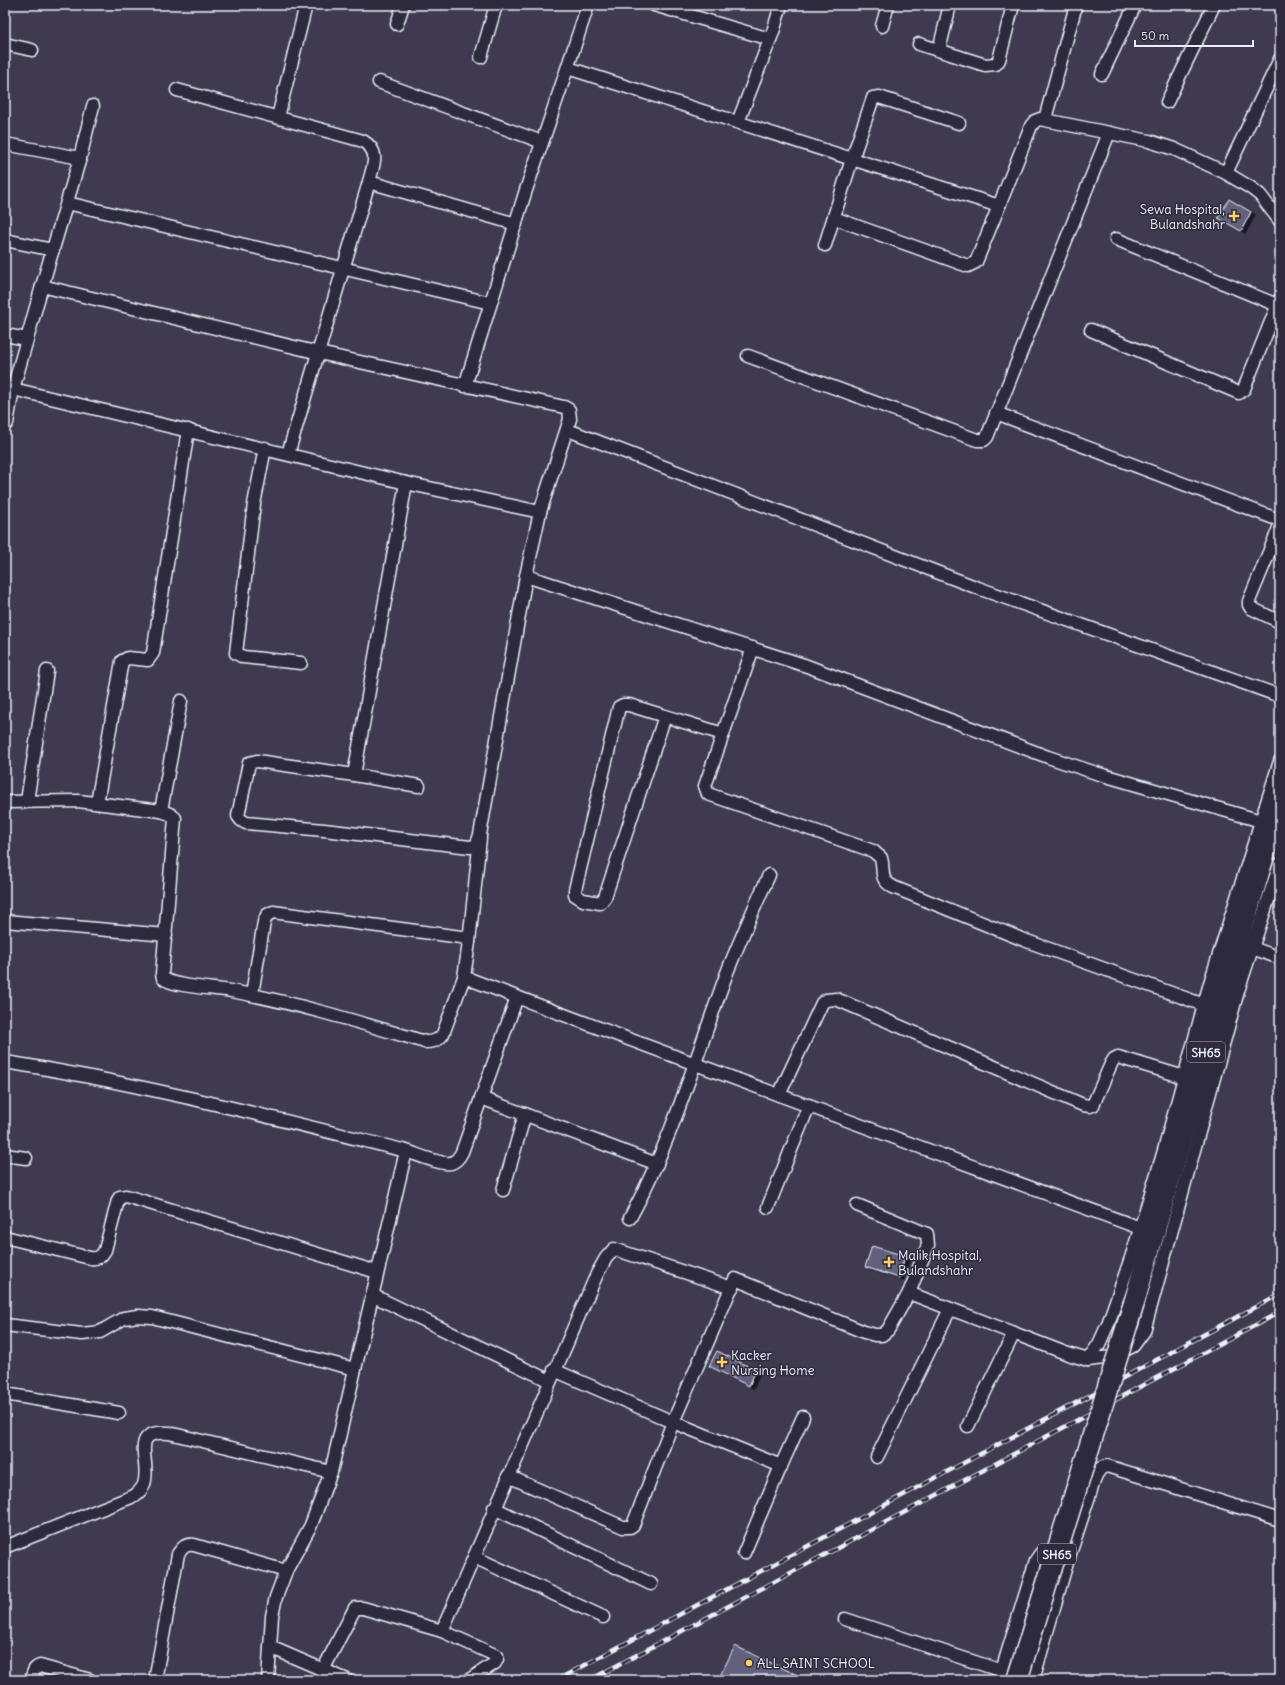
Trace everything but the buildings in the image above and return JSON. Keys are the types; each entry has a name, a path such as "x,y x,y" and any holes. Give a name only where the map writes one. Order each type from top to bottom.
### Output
{"main road":[{"name":"SH65","path":"1006,1677 1134,1303 1217,1013 1280,802"}],"street":[{"path":"278,117 306,5"},
{"path":"397,24 403,5"},
{"path":"481,57 496,5"},
{"path":"465,386 490,303 588,5"},
{"path":"654,5 770,39"},
{"path":"738,122 770,39 781,5"},
{"path":"882,26 888,5"},
{"path":"939,50 950,5"},
{"path":"919,44 985,65 996,64 999,60 1013,5"},
{"path":"1045,119 1076,5"},
{"path":"1102,74 1135,5"},
{"path":"1167,102 1214,5"},
{"path":"5,44 32,50"},
{"path":"1226,173 1280,59"},
{"path":"568,68 999,206"},
{"path":"379,82 542,142"},
{"path":"177,90 363,141 374,150 374,158 369,182 288,454"},
{"path":"825,245 871,101 876,96 959,123"},
{"path":"6,426 13,389 94,106"},
{"path":"834,218 968,266 976,262 1031,126 1035,121 1045,119 1149,141 1174,149 1226,173 1251,188 1260,195 1280,221"},
{"path":"748,356 981,441 987,437 1109,133"},
{"path":"5,144 80,158"},
{"path":"369,182 516,224"},
{"path":"67,203 490,303"},
{"path":"1091,330 1239,393 1244,389 1279,302 1116,239"},
{"path":"5,240 53,250"},
{"path":"5,802 78,801 161,811 170,814 175,818 162,974 163,978 167,982 252,994 276,999 425,1042 432,1042 439,1039 443,1034 464,977 480,835 526,576 540,512 568,430 571,414 569,410 564,407 319,353 42,286"},
{"path":"5,335 27,340"},
{"path":"13,389 265,448 406,483 540,512"},
{"path":"996,413 1279,520 1279,528 1249,601 1249,605 1251,608 1280,622"},
{"path":"97,803 122,661 128,658 148,660 153,653 188,430"},
{"path":"568,430 978,588 1280,696"},
{"path":"265,448 254,504 236,653 243,657 301,664"},
{"path":"354,775 406,483"},
{"path":"526,576 753,648 847,680 1077,767 1261,821"},
{"path":"753,648 705,786 708,794 873,852 882,858 882,876 893,887 1024,940 1204,1005"},
{"path":"27,801 47,671"},
{"path":"161,811 181,700"},
{"path":"665,716 605,897 600,903 578,898 575,895 575,890 619,707 629,705 665,716 723,734"},
{"path":"419,786 354,775 252,761 247,767 238,816 246,823 324,830 470,847 476,846 480,835"},
{"path":"1088,1360 1108,1324 1140,1228 1204,1005 1280,761"},
{"path":"909,1293 1088,1360 1111,1357 1133,1346 1144,1331 1238,991 1280,864"},
{"path":"630,1218 647,1187 674,1124 728,969 768,875"},
{"path":"252,994 264,922 267,915 273,912 461,937 467,939 469,942"},
{"path":"5,921 166,935"},
{"path":"1252,948 1280,958"},
{"path":"464,977 695,1065 810,1105 1140,1228"},
{"path":"5,1062 60,1070 153,1089 406,1151 440,1162 451,1163 458,1158 462,1152 517,997"},
{"path":"779,1095 822,1003 830,998 836,999 1083,1105 1093,1105 1111,1064 1114,1059 1118,1057 1184,1077"},
{"path":"481,1098 657,1164"},
{"path":"768,1207 810,1105"},
{"path":"502,1190 525,1114"},
{"path":"268,1680 272,1616 276,1597 286,1571 311,1525 331,1472 406,1151"},
{"path":"5,1155 26,1158"},
{"path":"5,1237 90,1258 96,1258 101,1256 105,1250 118,1200 120,1197 126,1196 377,1272"},
{"path":"508,1476 622,1527 630,1527 633,1525 673,1422 735,1279 864,1332 882,1335 888,1330 909,1293 928,1245 927,1234 857,1204"},
{"path":"442,1631 494,1508 597,1274 606,1258 614,1248 732,1288"},
{"path":"372,1295 552,1376 673,1422 781,1466"},
{"path":"877,1457 950,1309"},
{"path":"5,1325 82,1334 100,1332 124,1318 138,1316 152,1317 355,1369"},
{"path":"968,1426 1014,1333"},
{"path":"5,1394 119,1413"},
{"path":"744,1553 803,1417"},
{"path":"5,1547 134,1496 142,1489 145,1483 146,1474 143,1446 146,1439 152,1434 158,1432 169,1433 331,1472"},
{"path":"1033,1680 1066,1566 1096,1475 1101,1468 1112,1466 1280,1520"},
{"path":"494,1508 651,1584"},
{"path":"154,1680 178,1554 184,1546 188,1544 194,1545 286,1571"},
{"path":"845,1619 1006,1677 1036,1560 1041,1553 1046,1552 1064,1558 1066,1566"},
{"path":"474,1557 603,1617"},
{"path":"323,1670 355,1608 363,1608 442,1631 497,1656 495,1663 469,1680"},
{"path":"270,1647 347,1680"},
{"path":"31,1680 36,1667 40,1666 90,1680"}],"railway":[{"path":"557,1680 1280,1294"},
{"path":"590,1680 1280,1312"}],"place":[{"name":"Sewa Hospital, Bulandshahr","path":"1234,216"},
{"name":"Malik Hospital, Bulandshahr","path":"889,1262"},
{"name":"Kacker Nursing Home","path":"722,1362"},
{"name":"ALL SAINT SCHOOL","path":"749,1663"}]}
